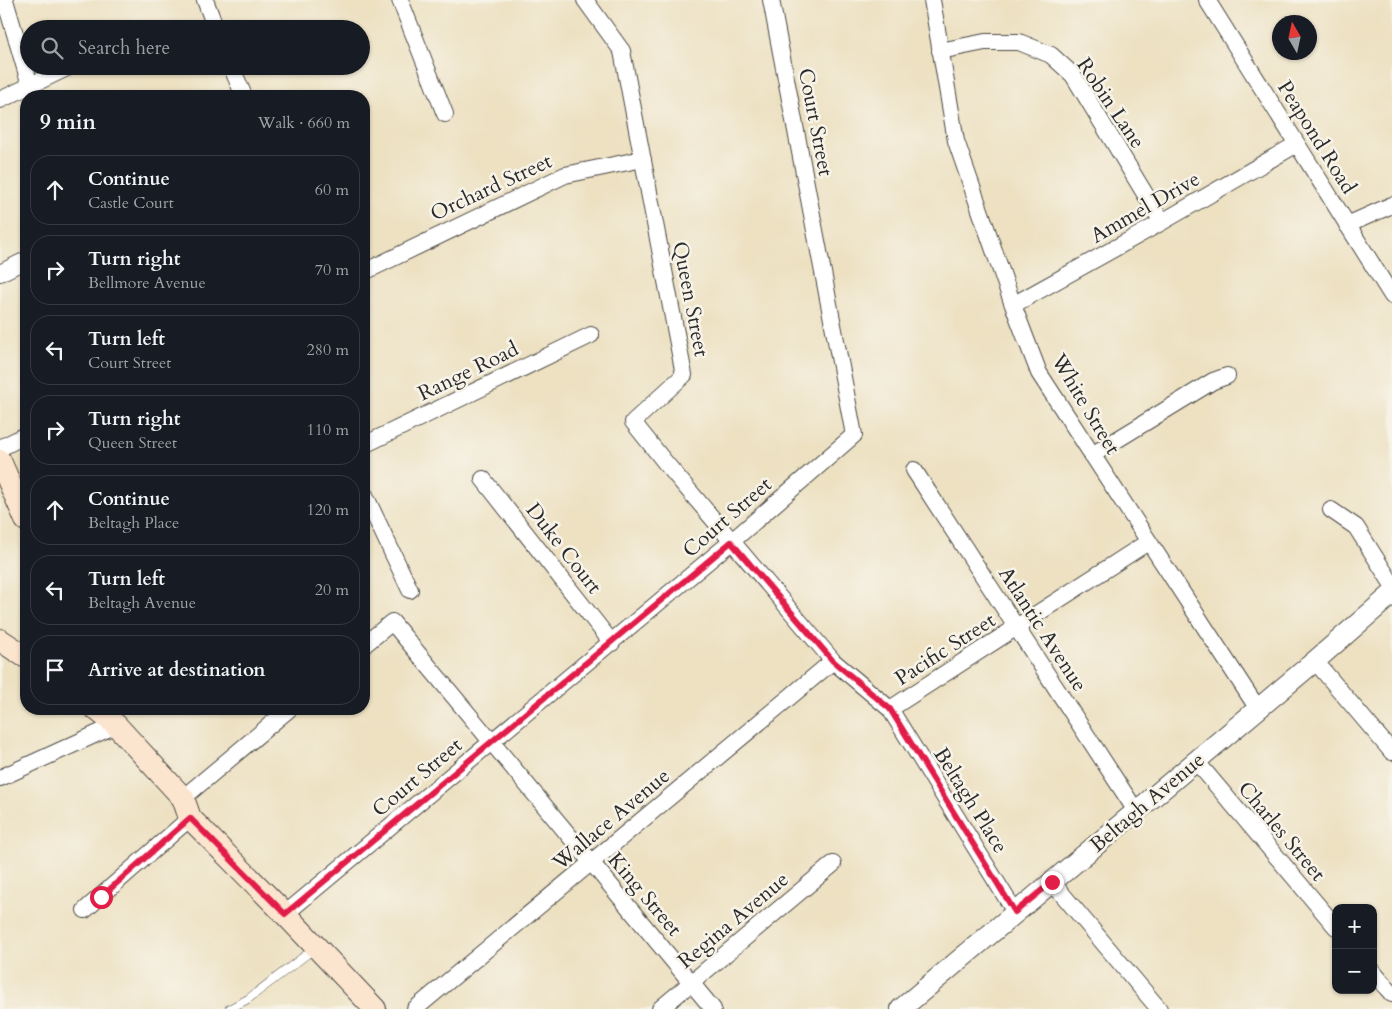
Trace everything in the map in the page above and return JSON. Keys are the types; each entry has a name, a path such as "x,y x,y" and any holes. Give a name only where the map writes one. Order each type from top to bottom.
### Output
{"main road":[{"path":"0,461 20,506"},
{"path":"0,640 20,653"},
{"path":"112,717 186,808 372,1008"}],"street":[{"path":"5,0 20,51"},
{"path":"205,0 213,20"},
{"path":"400,0 445,114"},
{"name":"Queen Street","path":"585,0 622,52 684,376 634,422 731,542 833,661 890,709"},
{"name":"Court Street","path":"285,914 612,642 854,436 771,0"},
{"name":"White Street","path":"932,0 956,141 1013,305 1039,373 1258,709"},
{"name":"Peapond Road","path":"1207,0 1392,296"},
{"name":"Robin Lane","path":"940,51 985,42 1019,42 1051,56 1073,75 1162,222"},
{"path":"27,75 30,85"},
{"path":"0,100 52,75"},
{"path":"235,75 241,90"},
{"name":"Ammel Drive","path":"1013,305 1162,222 1296,144"},
{"name":"Orchard Street","path":"370,269 565,175 643,159"},
{"path":"1347,225 1392,205"},
{"path":"0,273 20,263"},
{"name":"Range Road","path":"370,442 591,335"},
{"path":"1092,455 1213,381 1227,376"},
{"path":"0,448 20,439"},
{"name":"Atlantic Avenue","path":"914,470 1136,811"},
{"name":"Duke Court","path":"483,479 612,642"},
{"path":"370,506 410,590"},
{"path":"1331,510 1356,527 1392,584"},
{"name":"Pacific Street","path":"890,709 1148,542"},
{"name":"Beltagh Avenue","path":"907,1007 1015,912 1315,661 1392,594"},
{"name":"King Street","path":"370,641 392,622 713,1009"},
{"name":"Wallace Avenue","path":"415,1009 833,661"},
{"path":"1315,661 1392,752"},
{"name":"Beltagh Place","path":"890,709 1015,912"},
{"path":"85,910 186,808 283,715"},
{"path":"0,778 112,717"},
{"name":"Charles Street","path":"1196,761 1332,923"},
{"name":"Regina Avenue","path":"660,1009 833,864"},
{"path":"1052,882 1159,1009"},
{"path":"1377,977 1392,994"}],"lane":[{"path":"229,1009 248,999 317,947"}],"route":[{"path":"101,897 190,818 285,914 731,542 833,661 890,709 1015,912 1052,882"}]}
